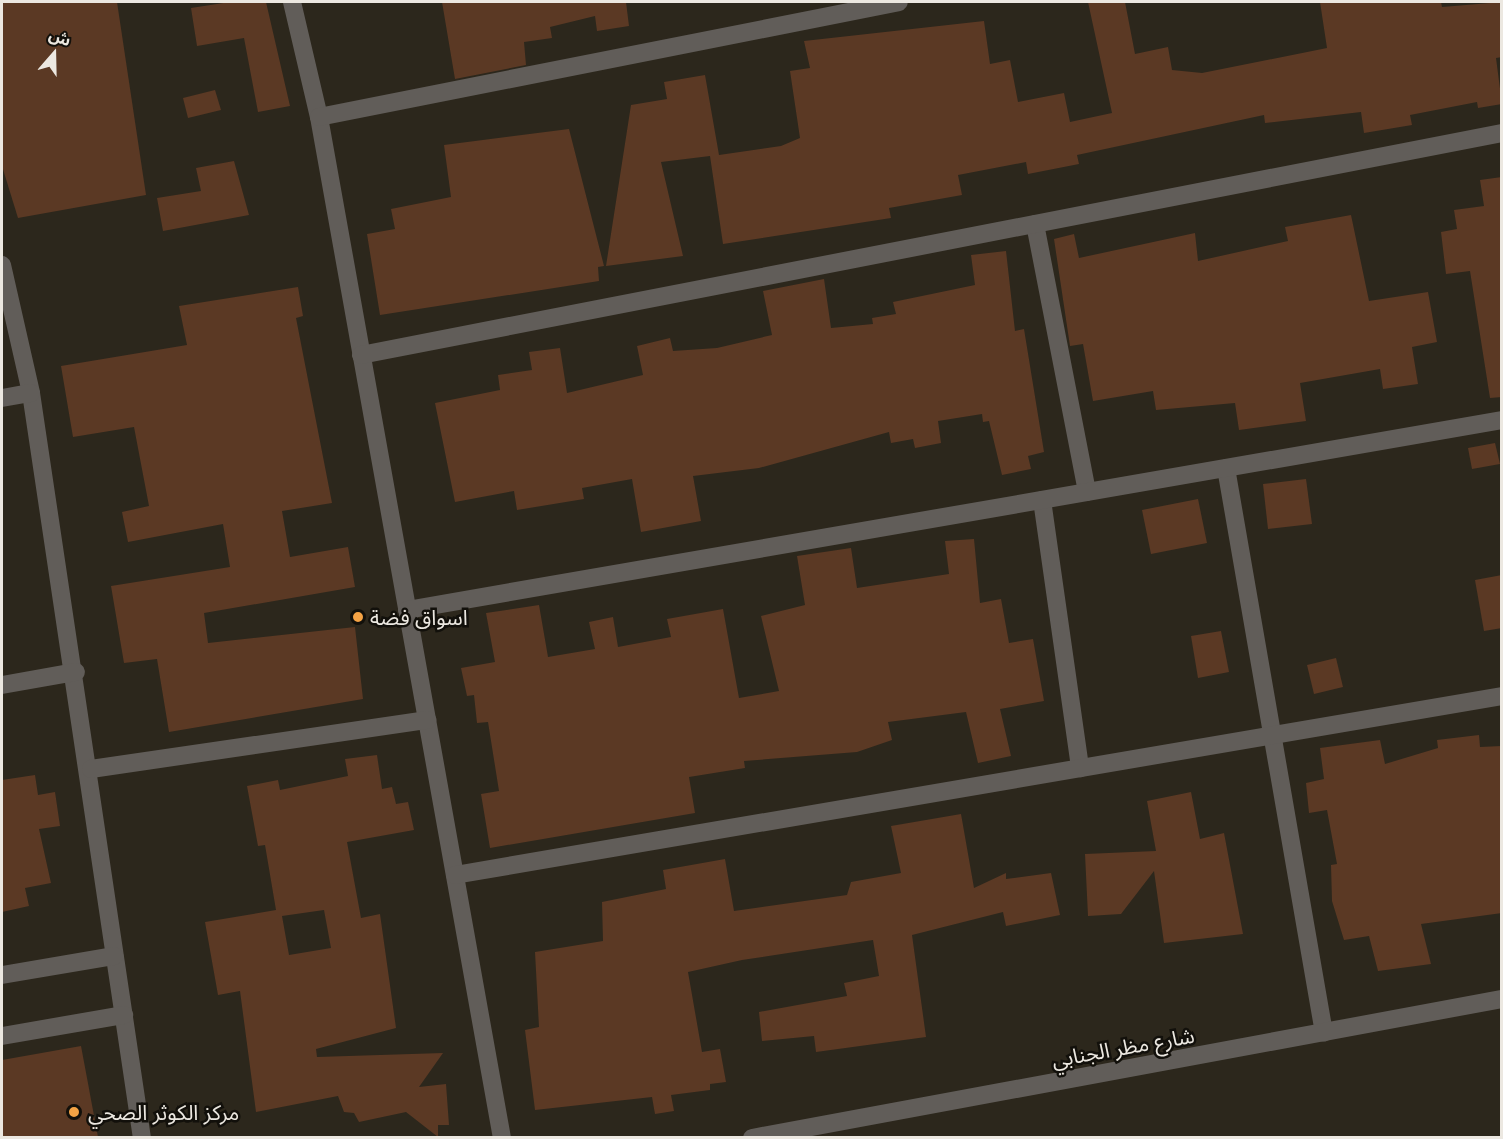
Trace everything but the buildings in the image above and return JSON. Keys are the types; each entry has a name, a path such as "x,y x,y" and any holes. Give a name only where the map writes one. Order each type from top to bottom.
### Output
{"street":[{"path":"292,2 319,117 502,1137"},
{"path":"319,117 899,2"},
{"path":"362,355 1502,134"},
{"path":"1035,224 1087,492"},
{"path":"2,265 31,393 76,672 91,769 114,956 142,1137"},
{"path":"2,398 31,393"},
{"path":"407,610 1502,420"},
{"path":"1227,468 1324,1033"},
{"path":"1042,500 1080,768"},
{"path":"2,685 76,672"},
{"path":"455,875 1502,696"},
{"path":"91,769 427,720"},
{"path":"2,975 114,956"},
{"name":"شارع مظر الجنابي","path":"752,1137 1502,999"},
{"path":"2,1036 123,1015"}],"place":[{"name":"اسواق فضة","path":"358,617"},
{"name":"مركز الكوثر الصحي","path":"74,1112"}]}
